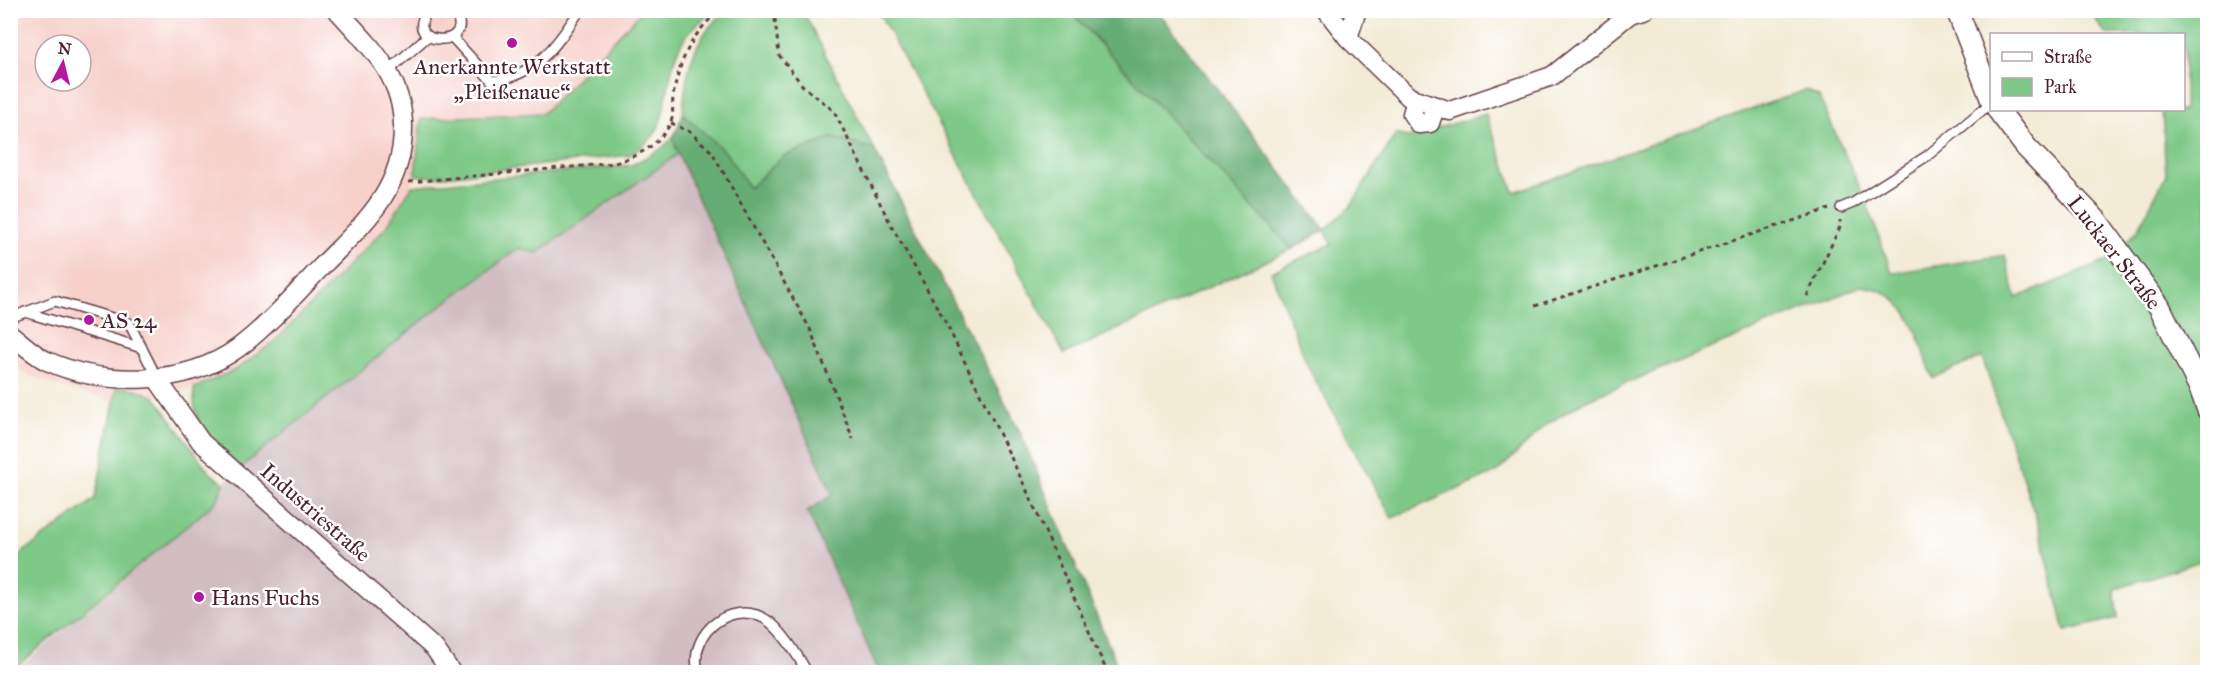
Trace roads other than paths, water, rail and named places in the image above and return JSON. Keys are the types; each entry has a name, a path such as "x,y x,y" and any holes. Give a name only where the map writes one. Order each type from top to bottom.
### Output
{"street":[{"path":"10,334 46,360 81,371 123,380 157,379 200,367 238,348 377,209 398,168 404,129 397,90 385,63 337,10"},
{"path":"1326,10 1348,38 1413,98 1435,108 1450,111 1552,76 1634,12"},
{"path":"1348,38 1357,10"},
{"path":"1957,10 1990,96"},
{"name":"Luckaer Straße","path":"1999,111 2026,147 2097,221 2159,306 2200,388 2208,410"},
{"name":"Industriestraße","path":"157,379 201,442 435,649 451,672"}],"lane":[{"path":"428,10 422,24 428,36 438,41 452,37 459,22 453,10"},
{"path":"452,37 492,81 508,79 538,65 552,51 580,10"},
{"path":"388,71 428,36"},
{"path":"1841,208 1853,203 1927,156 1990,103"},
{"path":"10,318 55,301 129,323 157,379"},
{"path":"25,312 142,348"},
{"path":"698,672 696,665 700,639 716,620 737,613 758,616 771,623 797,654 807,672"}],"place":[{"name":"Anerkannte Werkstatt „Pleißenaue“","path":"512,43"},
{"name":"AS 24","path":"89,320"},
{"name":"Hans Fuchs","path":"199,597"}]}
